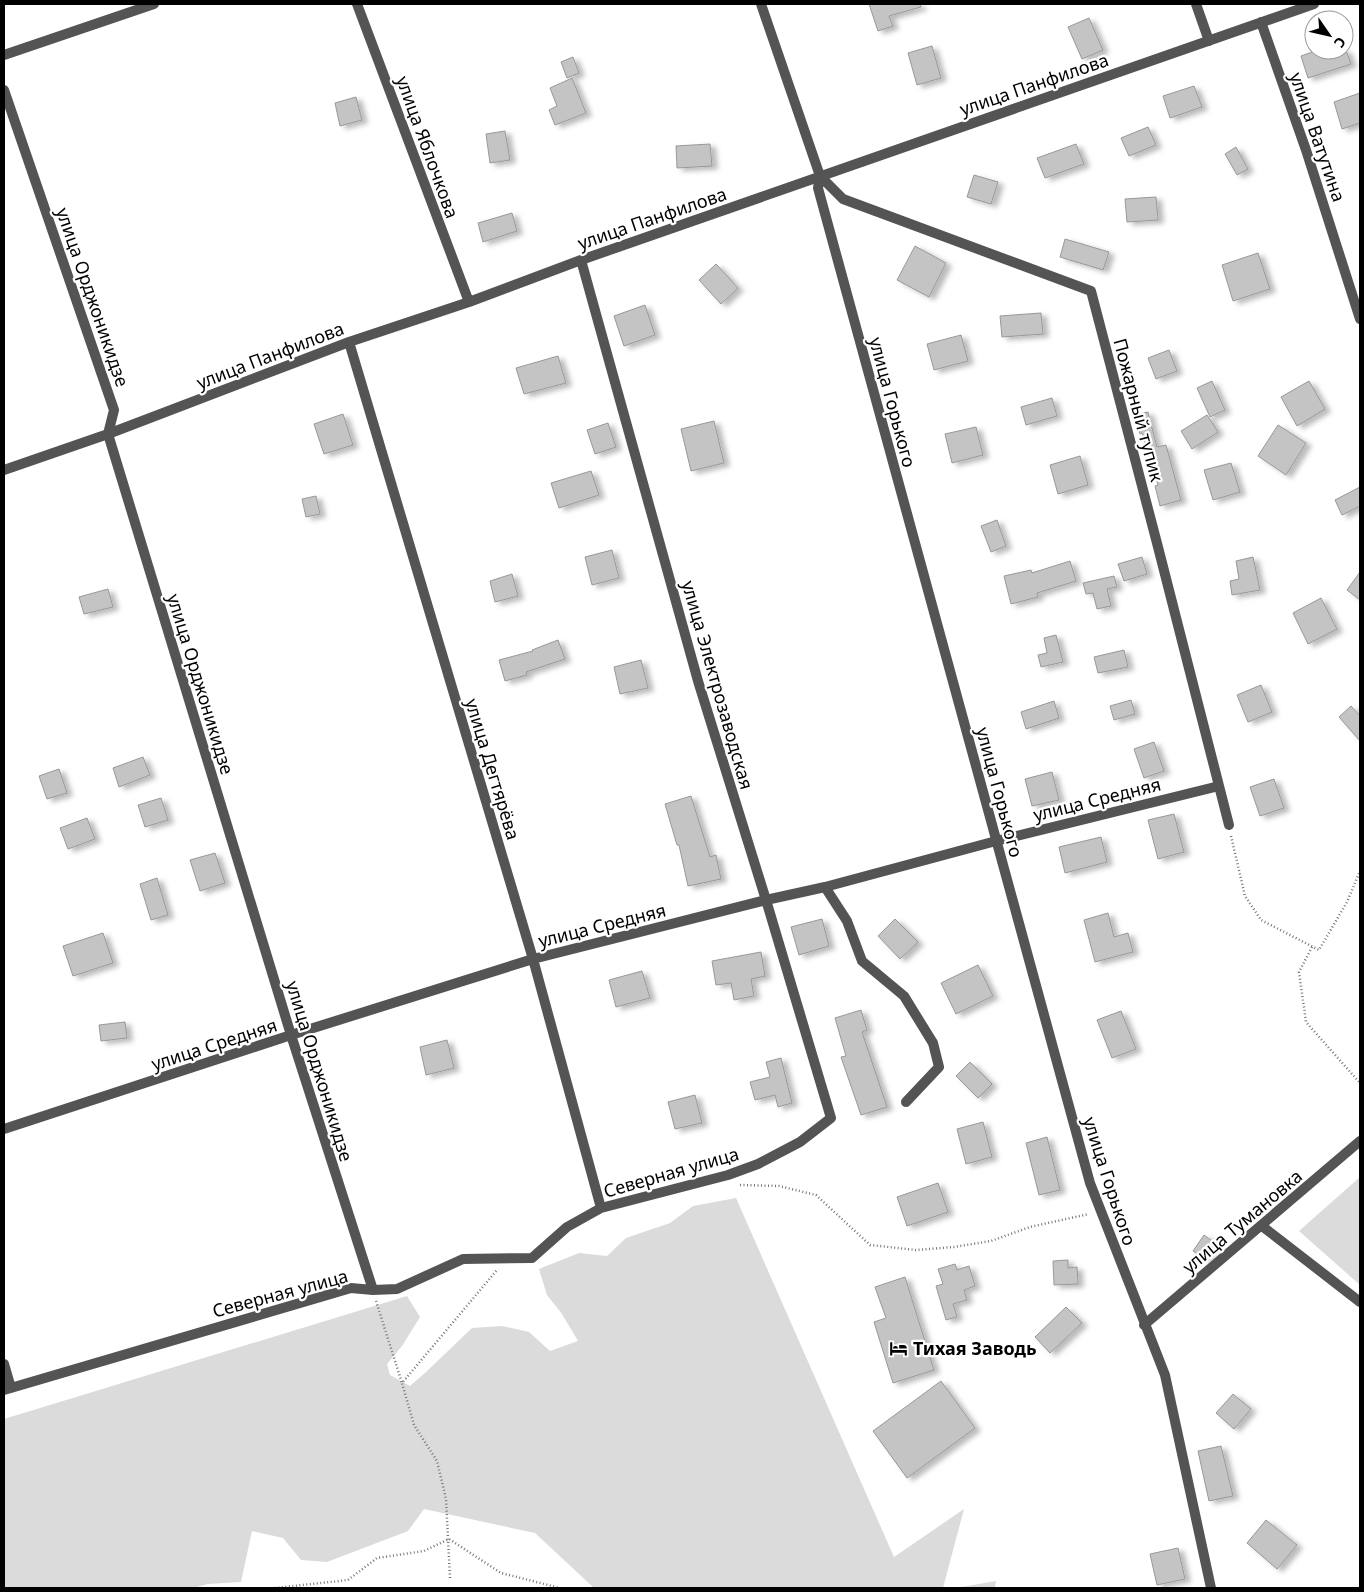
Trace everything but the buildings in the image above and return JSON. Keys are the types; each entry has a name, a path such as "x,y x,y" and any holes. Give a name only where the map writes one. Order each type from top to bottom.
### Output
{"street":[{"path":"4,55 154,4"},
{"name":"улица Яблочкова","path":"357,4 469,302"},
{"name":"улица Горького","path":"761,4 820,176 818,188 1090,1183 1165,1375 1211,1588"},
{"path":"1196,4 1209,40"},
{"name":"улица Панфилова","path":"4,470 108,434 349,342 469,302 581,260 1314,4"},
{"name":"улица Ватутина","path":"1261,22 1306,150 1360,319"},
{"name":"улица Орджоникидзе","path":"4,90 114,410 108,434 291,1036 372,1290"},
{"name":"Пожарный тупик","path":"820,176 843,199 1090,292 1229,825"},
{"name":"улица Электрозаводская","path":"581,260 698,681 831,1118"},
{"name":"улица Дегтярёва","path":"349,342 533,959 601,1208"},
{"name":"улица Средняя","path":"4,1130 533,959 766,900 825,887 996,840 1219,786"},
{"path":"825,887 847,921 862,961 904,996 933,1044 939,1067 906,1102"},
{"name":"Северная улица","path":"7,1389 105,1361 154,1344 351,1288 372,1290 396,1289 463,1259 506,1260 532,1258 567,1227 601,1208 728,1175 758,1164 800,1142 831,1118"},
{"name":"улица Тумановка","path":"1144,1325 1360,1141"},
{"path":"1262,1226 1360,1302"},
{"path":"4,1364 7,1389"}],"path":[{"path":"1229,825 1245,896 1261,920 1319,950 1348,902 1360,871"},
{"path":"1312,946 1299,972 1306,1022 1360,1082"},
{"path":"733,1184 779,1186 816,1195 870,1245 916,1250 954,1247 991,1241 1030,1227 1100,1212"},
{"path":"402,1383 506,1260"},
{"path":"372,1290 414,1425 438,1461 446,1499 450,1578"},
{"path":"276,1588 348,1580 377,1558 424,1550 449,1539"},
{"path":"449,1539 501,1573 560,1588"}],"shaded area":[{"path":"1360,1177 1360,1285 1299,1231"},
{"path":"736,1198 894,1557 964,1509 943,1588 594,1588 535,1533 424,1509 408,1531 327,1562 301,1560 283,1538 252,1531 241,1582 208,1584 193,1588 4,1588 4,1419 407,1296 420,1317 402,1346 387,1364 390,1375 410,1386 472,1328 502,1326 529,1332 550,1351 578,1341 562,1314 547,1295 539,1269 579,1253 607,1256 626,1238 670,1223 693,1206"},
{"path":"996,1581 995,1588 956,1588"}],"place":[{"name":"Тихая Заводь","path":"899,1348"}]}
